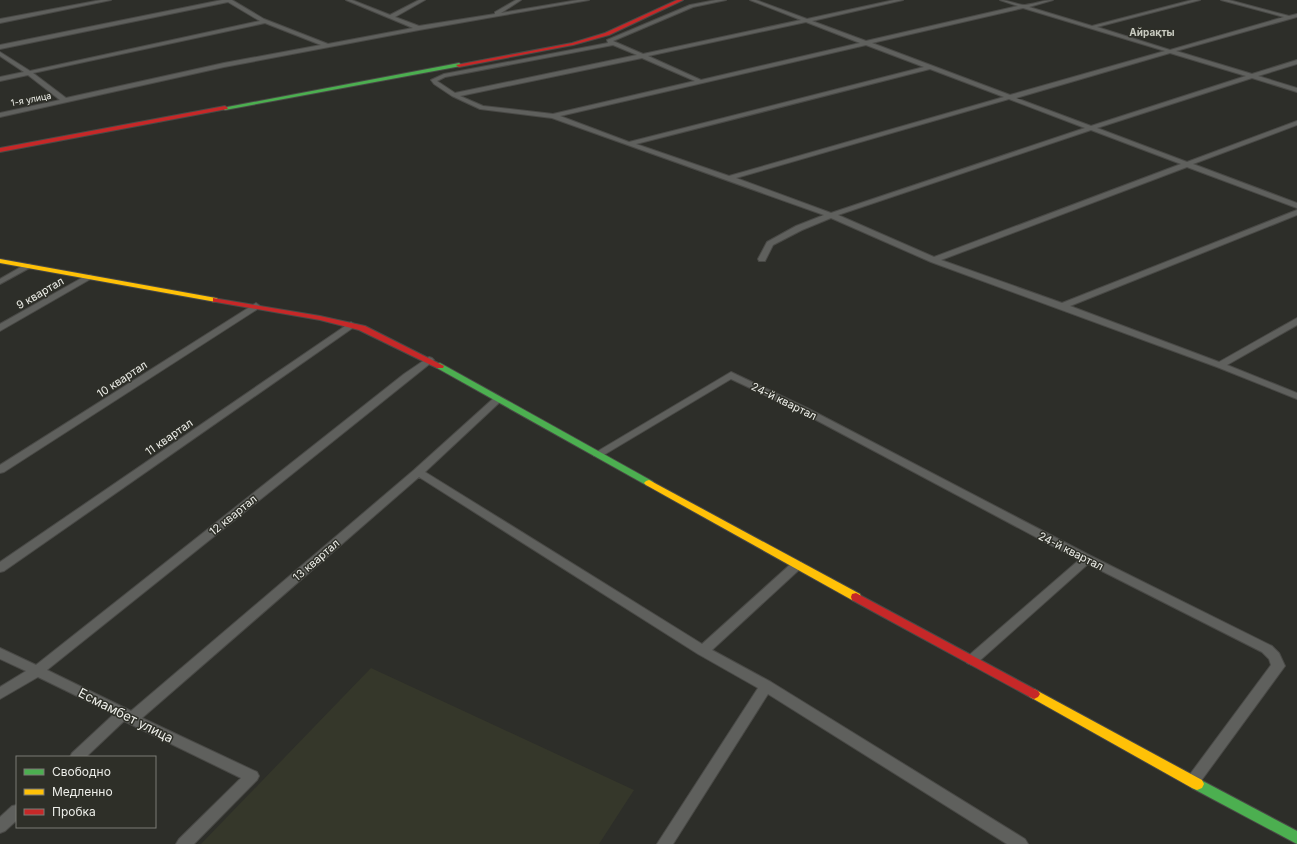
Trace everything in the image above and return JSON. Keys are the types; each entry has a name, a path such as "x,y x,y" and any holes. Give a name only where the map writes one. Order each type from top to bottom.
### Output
{"street":[{"path":"0,20 109,0"},
{"path":"0,47 229,0 266,21 326,45"},
{"path":"348,0 420,28"},
{"path":"390,17 423,0"},
{"path":"492,16 519,0"},
{"path":"563,4 569,0"},
{"name":"1-я улица","path":"0,114 66,101 224,65 326,45 587,0"},
{"path":"0,150 574,44 607,34 681,0"},
{"path":"724,0 692,6 612,42 444,76 434,80 454,95 482,108 553,116 729,178 831,215 934,260 1220,365 1297,396"},
{"path":"752,0 1010,97 1185,165 1297,206"},
{"path":"454,95 900,0"},
{"path":"1002,0 1297,90"},
{"path":"553,116 865,42 1051,0"},
{"path":"1093,28 1198,0"},
{"path":"1223,0 1294,18"},
{"path":"729,178 1169,51 1294,18 1297,15"},
{"path":"0,79 266,21"},
{"path":"596,37 612,42 701,82"},
{"path":"0,54 29,73 66,101"},
{"path":"762,259 770,244 799,228 831,215 1091,128 1297,62"},
{"path":"630,144 931,67"},
{"path":"934,260 1297,123"},
{"path":"1062,306 1297,212"},
{"path":"0,261 256,306 320,318 362,328 429,360 797,565 1297,838"},
{"path":"0,282 29,266"},
{"name":"9 квартал","path":"0,328 90,277"},
{"name":"10 квартал","path":"0,470 256,306"},
{"path":"1220,365 1297,321"},
{"name":"11 квартал","path":"0,568 351,325"},
{"name":"12 квартал","path":"0,694 37,671 429,360"},
{"name":"24-й квартал","path":"598,454 732,375 806,411 1087,559 1267,649 1274,656 1278,666 1193,781"},
{"name":"13 квартал","path":"78,756 128,716 418,472 498,399"},
{"path":"418,472 703,651 766,686 1020,844"},
{"path":"972,660 1087,559"},
{"path":"703,651 797,565"},
{"name":"Есмамбет улица","path":"0,653 252,776 184,844"},
{"path":"665,844 766,686"},
{"path":"0,826 16,812"}],"shaded area":[{"path":"371,668 634,790 599,844 201,844"}],"traffic: fast":[{"path":"225,108 459,65"},
{"path":"440,366 649,483"},
{"path":"1197,784 1297,838"}],"traffic: slow":[{"path":"0,261 216,300"},
{"path":"649,483 856,597"},
{"path":"1034,694 1197,784"}],"traffic: jam":[{"path":"459,65 573,44 607,34 681,0"},
{"path":"0,150 225,108"},
{"path":"216,300 320,318 362,328 440,366"},
{"path":"856,597 1034,694"}],"district":[{"name":"Айрақты","path":"1152,32"}]}
